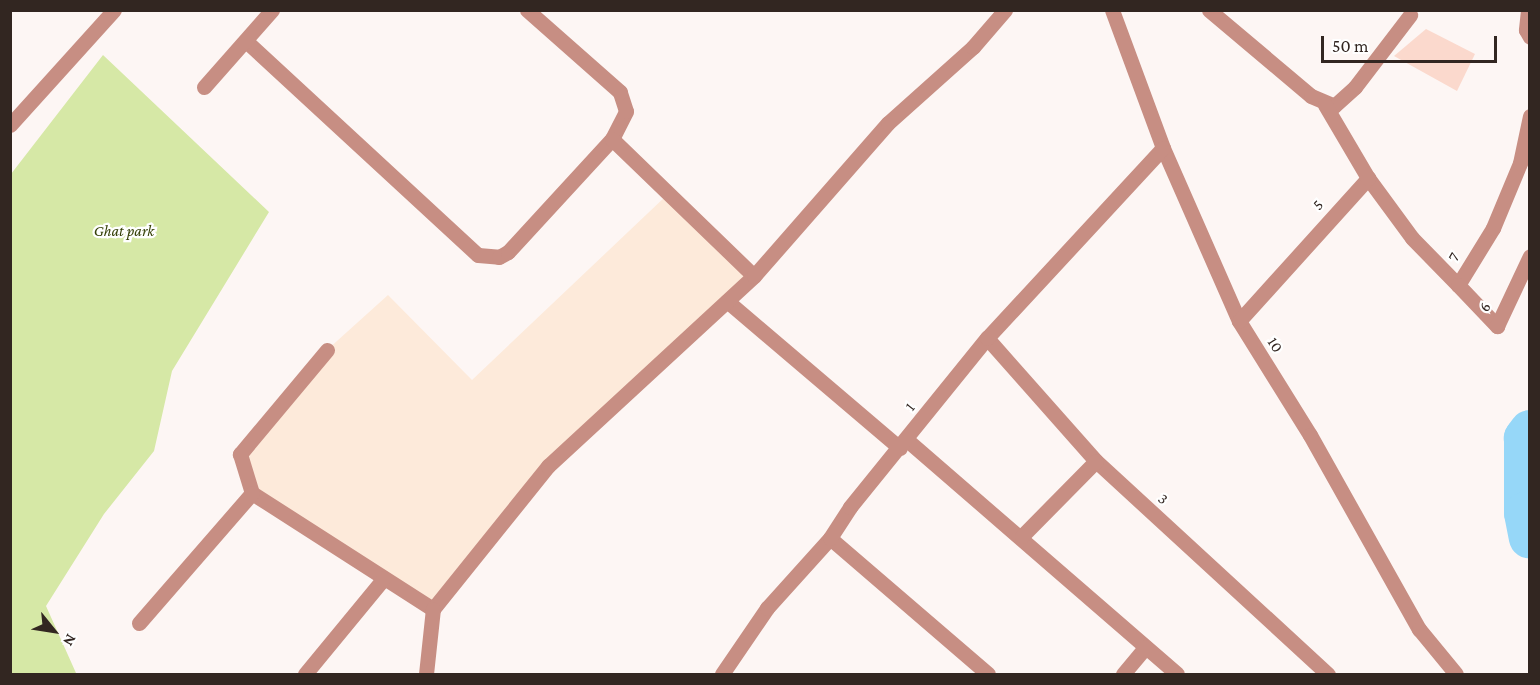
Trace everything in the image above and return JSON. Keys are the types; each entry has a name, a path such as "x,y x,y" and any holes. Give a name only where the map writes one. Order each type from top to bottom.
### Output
{"street":[{"path":"10,125 114,10"},
{"path":"204,87 272,10"},
{"path":"246,42 448,229 487,258 508,252 612,139 626,111 620,92 527,10"},
{"path":"426,675 433,609 548,466 754,276 888,123 972,47 1005,10"},
{"name":"10","path":"1112,10 1163,148 1239,321 1310,435 1419,630 1456,675"},
{"path":"1209,10 1325,105 1368,178"},
{"path":"1528,10 1526,30 1530,37"},
{"path":"1325,105 1342,102 1410,15"},
{"name":"7","path":"1368,178 1412,238 1458,285 1493,228 1520,163 1530,116"},
{"path":"612,139 754,276"},
{"name":"1","path":"722,675 767,608 830,538 987,338 1163,148"},
{"name":"5","path":"1239,321 1368,178"},
{"name":"6","path":"1458,285 1497,326 1530,256"},
{"path":"727,301 903,444 1022,536 1177,675"},
{"name":"3","path":"987,338 1096,461 1328,675"},
{"path":"327,350 240,454 252,493 433,609"},
{"path":"1022,536 1096,461"},
{"path":"139,624 252,493"},
{"path":"830,538 988,675"},
{"path":"305,675 384,578"},
{"path":"1124,675 1146,647"}],"shaded area":[{"path":"667,195 754,276 548,466 433,609 252,493 240,454 327,350 388,295 472,380"}],"green space":[{"name":"Ghat park","path":"103,55 269,212 172,371 154,451 104,514 46,606 76,673 11,674 11,174"}],"building":[{"path":"1426,29 1475,54 1457,91 1394,56"}],"waterway":[{"path":"1530,431 1525,438 1525,513 1530,538"}]}
